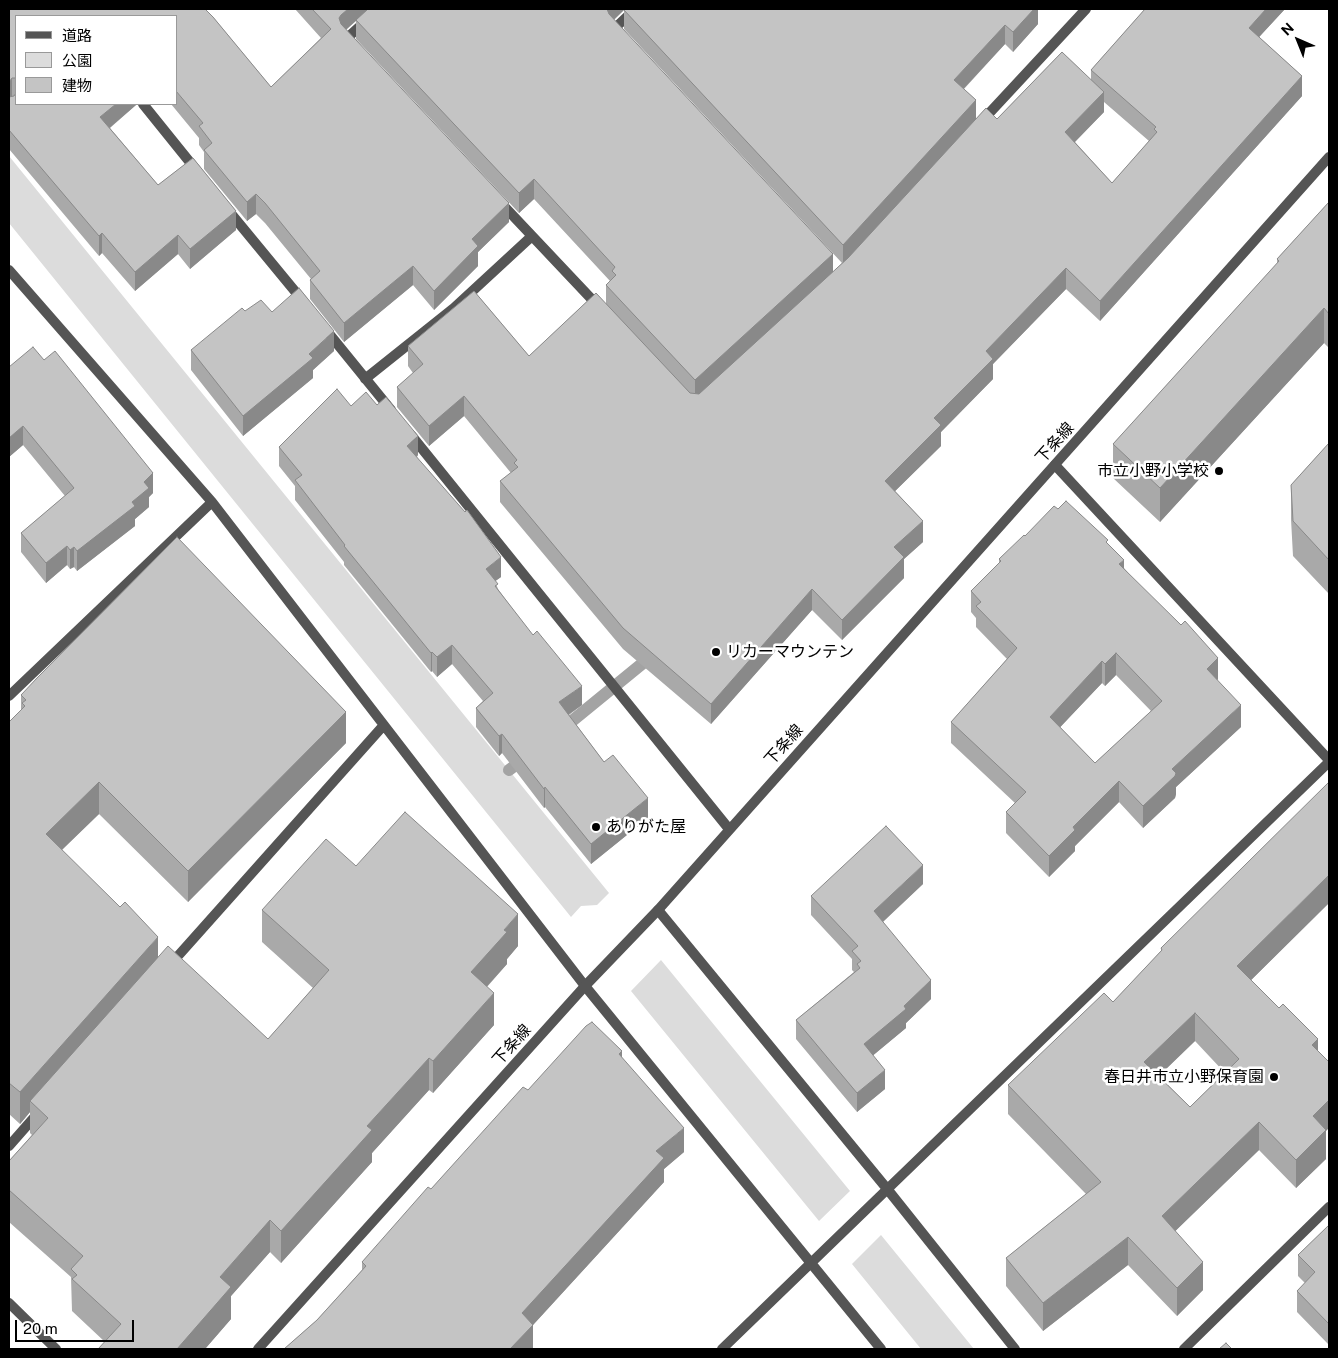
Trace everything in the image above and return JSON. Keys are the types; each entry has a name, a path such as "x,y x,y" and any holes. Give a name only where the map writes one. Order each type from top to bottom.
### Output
{"street":[{"path":"359,53 346,39 379,9"},
{"path":"628,44 614,29 635,9"},
{"path":"974,129 1086,9"},
{"path":"144,105 205,180"},
{"name":"下条線","path":"258,1349 585,986 658,910 1329,157"},
{"path":"492,194 607,315"},
{"path":"223,203 310,310"},
{"path":"365,379 454,308 532,236"},
{"path":"9,270 212,502 585,986 881,1349"},
{"path":"322,325 729,829"},
{"path":"722,1349 1329,761 1055,465"},
{"path":"9,696 212,502"},
{"path":"160,977 383,726"},
{"path":"658,910 888,1190 1015,1349"},
{"path":"9,1146 48,1102"},
{"path":"1184,1349 1329,1207"},
{"path":"9,1303 56,1349"}],"green space":[{"path":"9,156 609,893 597,905 581,906 571,917 9,223"},
{"path":"661,960 850,1191 819,1221 631,991"},
{"path":"881,1235 974,1349 921,1349 852,1264"}],"building":[{"path":"9,9 205,9 271,87 331,29 312,9 348,9 339,18 341,24 509,203 472,239 478,246 434,291 413,266 344,323 310,280 320,271 265,203 256,194 247,202 204,150 212,143 199,126 203,123 178,93 178,15 15,15 15,78 12,78 9,82"},
{"path":"368,9 607,9 609,14 833,254 695,380 606,285 616,275 612,271 615,267 534,179 519,193 356,20"},
{"path":"625,9 1034,9 1013,32 1005,25 954,80 976,100 843,245"},
{"path":"1145,9 1266,9 1249,28 1302,76 1100,301 1066,268 986,351 993,359 934,418 941,425 885,481 923,521 894,547 904,557 842,620 812,589 711,704 623,628 500,481 518,467 514,463 517,460 464,396 429,426 397,387 423,364 408,346 474,291 529,356 596,293 690,393 699,394 848,258 986,108 997,119 1062,52 1104,92 1065,132 1112,183 1157,132 1154,129 1156,127 1091,70"},
{"path":"15,94 15,105 115,105 100,117 158,185 193,158 236,211 190,249 178,235 135,272 102,233 99,236 9,130 9,97"},
{"path":"1329,202 1329,314 1324,308 1160,488 1113,444 1279,261 1277,259"},
{"path":"299,288 334,331 309,354 313,358 243,416 191,350 242,308 245,311 261,300 272,312"},
{"path":"33,347 44,360 55,351 153,473 144,482 149,488 132,502 135,506 77,551 74,547 70,550 67,546 46,563 21,533 74,488 23,426 9,438 9,367"},
{"path":"337,389 351,406 366,392 377,405 386,397 418,436 407,446 465,512 467,510 501,557 486,569 498,584 495,586 533,635 537,631 582,686 559,702 604,762 613,755 648,798 591,844 545,787 544,789 502,734 499,736 476,708 493,693 452,645 437,657 431,653 344,546 295,480 302,475 279,447"},
{"path":"1329,443 1329,560 1293,521 1291,485"},
{"path":"1066,501 1108,540 1106,542 1124,560 1119,564 1181,625 1185,621 1218,658 1207,669 1241,705 1172,769 1176,773 1175,776 1143,806 1119,781 1073,827 1075,830 1049,856 1006,812 1026,792 951,722 1017,648 976,606 981,602 971,591 1001,561 999,559 1054,506 1058,509","holes":["1116,653 1162,701 1095,763 1050,717 1102,661 1105,664"]},
{"path":"177,537 346,712 188,871 99,782 46,834 120,907 125,902 158,937 20,1092 9,1083 9,722 25,706 22,703 26,700 21,695"},
{"path":"1329,782 1329,875 1237,966 1279,1008 1283,1004 1318,1039 1312,1045 1329,1062 1329,1100 1313,1116 1326,1130 1296,1160 1259,1122 1162,1216 1203,1262 1177,1288 1128,1237 1043,1303 1006,1258 1101,1182 1008,1085 1104,993 1113,1002 1162,950 1161,948","holes":["1195,1013 1239,1059 1190,1107 1144,1062"]},
{"path":"405,812 518,914 504,930 507,932 471,972 494,993 433,1061 429,1058 367,1126 372,1130 281,1231 270,1220 220,1277 231,1287 177,1349 98,1349 121,1324 72,1279 77,1275 71,1269 83,1256 9,1190 9,1161 48,1118 30,1101 168,946 268,1039 329,970 262,910 326,839 356,866"},
{"path":"886,826 923,865 874,911 931,980 904,1006 906,1009 864,1044 885,1070 857,1093 796,1020 860,968 857,964 861,961 852,951 858,946 811,896"},
{"path":"592,1022 622,1051 619,1054 684,1128 656,1151 664,1158 522,1313 533,1325 510,1349 284,1349 317,1320 366,1266 362,1262 428,1187 431,1189 523,1087 528,1090 586,1026"},
{"path":"1329,1225 1329,1324 1297,1291 1315,1272 1298,1255"},
{"path":"1226,1343 1232,1349 1219,1349"}],"waterway":[{"path":"561,730 654,654"},
{"path":"509,770 525,758"}],"place":[{"name":"市立小野小学校","path":"1219,471"},
{"name":"リカーマウンテン","path":"716,652"},
{"name":"ありがた屋","path":"596,827"},
{"name":"春日井市立小野保育園","path":"1274,1077"}]}
